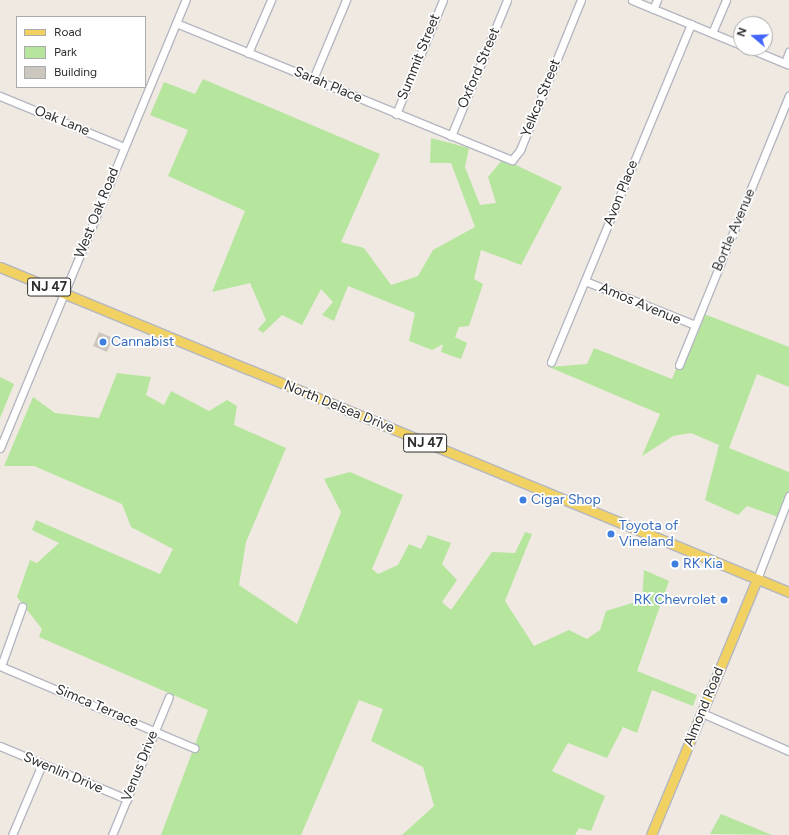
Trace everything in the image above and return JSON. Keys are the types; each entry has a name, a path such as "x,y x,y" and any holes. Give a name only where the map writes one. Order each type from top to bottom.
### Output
{"main road":[{"name":"North Delsea Drive","path":"0,267 789,592"},
{"name":"Almond Road","path":"651,835 757,579"}],"street":[{"name":"West Oak Road","path":"0,448 186,0"},
{"path":"248,53 271,0"},
{"path":"313,79 346,0"},
{"name":"Summit Street","path":"396,114 443,0"},
{"name":"Oxford Street","path":"451,136 507,0"},
{"name":"Yelkca Street","path":"479,148 506,160 512,160 517,155 581,0"},
{"path":"632,0 733,42"},
{"path":"653,9 657,0"},
{"path":"712,33 726,0"},
{"name":"Sarah Place","path":"176,23 479,148"},
{"name":"Avon Place","path":"551,362 691,24"},
{"path":"768,56 787,64 789,52"},
{"name":"Oak Lane","path":"0,96 124,147"},
{"name":"Bortle Avenue","path":"679,365 789,96"},
{"name":"Amos Avenue","path":"585,281 695,325"},
{"path":"757,579 789,496"},
{"path":"1,666 22,607"},
{"name":"Simca Terrace","path":"1,666 194,748"},
{"name":"Venus Drive","path":"112,835 169,697"},
{"path":"702,713 789,751"},
{"name":"Swenlin Drive","path":"0,746 127,799"},
{"path":"12,835 42,764"}],"green space":[{"path":"203,79 380,154 341,242 364,248 391,285 418,276 433,250 475,227 451,163 430,163 431,138 469,148 465,167 480,205 496,203 488,177 503,159 562,187 521,265 481,250 474,279 483,284 469,326 459,327 455,337 467,343 461,359 441,352 443,344 432,350 409,341 415,313 348,286 334,321 322,315 333,302 321,289 302,325 282,315 263,333 258,329 266,320 250,283 212,292 245,211 168,176 188,130 150,115 164,82 195,94"},
{"path":"699,312 789,347 789,387 757,374 729,448 789,472 789,498 781,518 747,506 738,515 705,500 719,445 691,433 673,436 642,456 660,414 549,367 587,364 594,348 672,379"},
{"path":"117,373 151,377 146,395 164,405 171,391 209,411 227,400 237,406 234,425 286,448 246,542 239,585 297,624 341,512 324,479 350,472 403,495 372,569 378,574 398,565 409,544 421,549 428,535 451,543 442,564 457,580 442,602 451,610 492,552 515,553 525,532 532,534 505,601 534,646 569,630 587,639 600,630 606,611 642,600 644,570 669,581 637,671 697,695 693,706 652,690 637,733 623,727 607,758 568,743 552,771 605,796 591,831 579,828 575,835 402,835 434,806 423,767 371,741 383,709 359,700 301,835 161,835 208,710 39,637 42,629 17,597 30,560 37,563 59,543 32,530 36,520 160,574 173,549 131,527 122,504 34,466 4,466 33,397 55,413 99,418"},
{"path":"0,377 14,384 0,418"},
{"path":"721,814 772,835 710,834"}],"building":[{"name":"Cannabist","path":"99,332 113,338 107,352 93,346"}],"place":[{"name":"Cannabist","path":"103,342"},
{"name":"Cigar Shop","path":"523,500"},
{"name":"Toyota of Vineland","path":"611,534"},
{"name":"RK Kia","path":"675,564"},
{"name":"RK Chevrolet","path":"724,600"}]}
